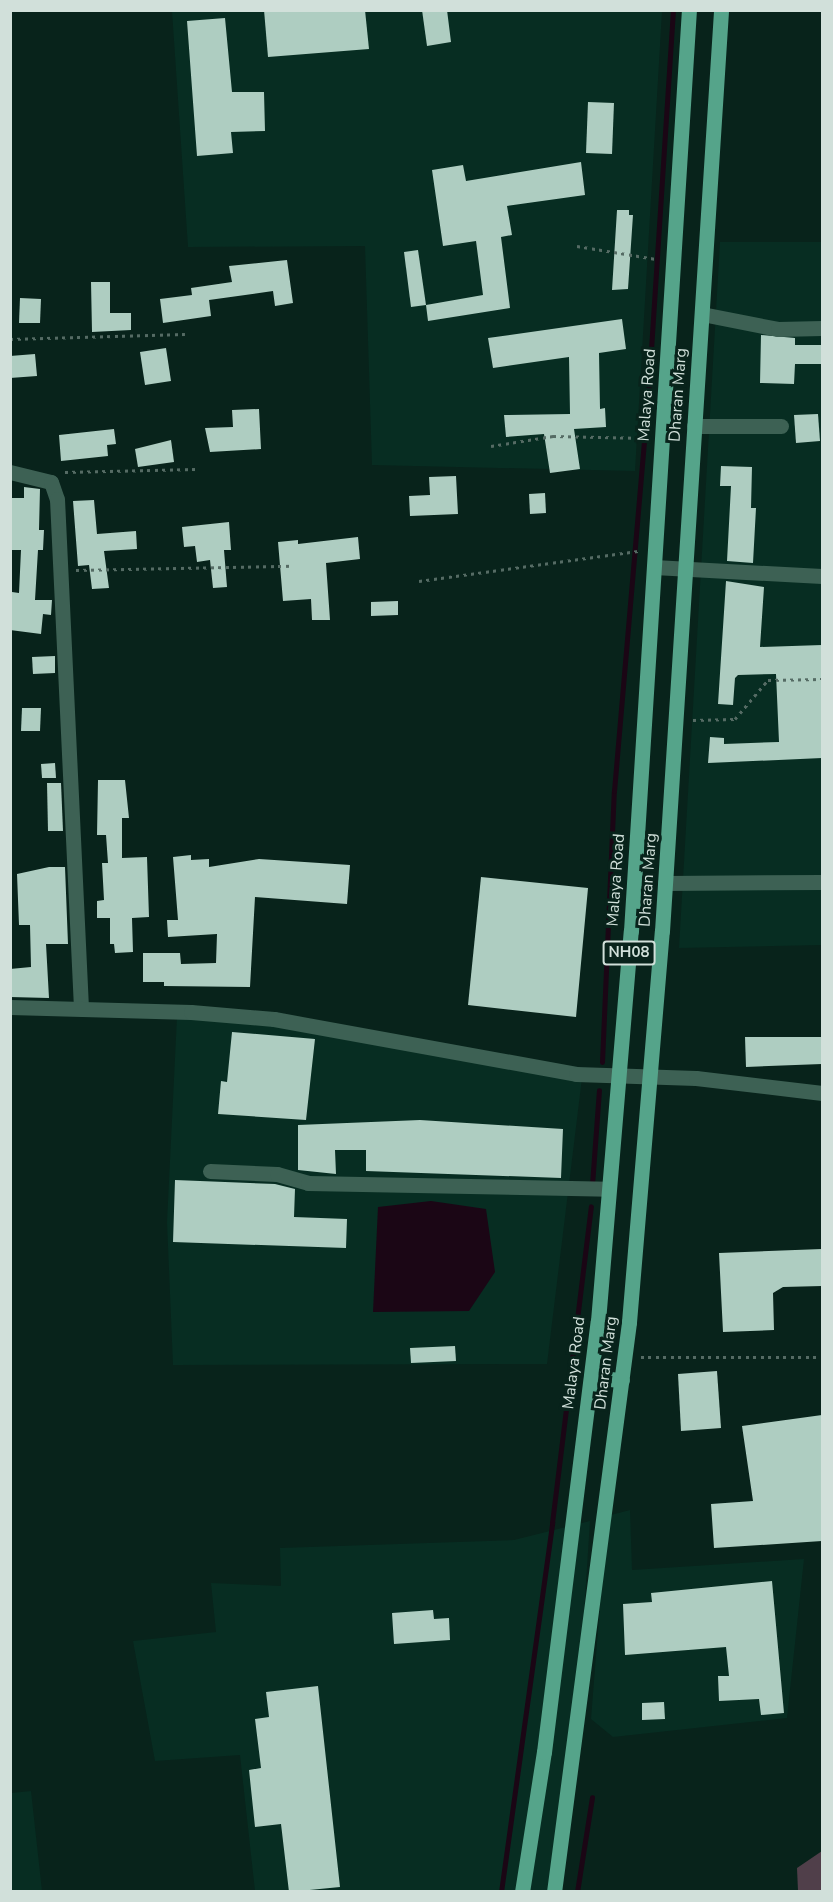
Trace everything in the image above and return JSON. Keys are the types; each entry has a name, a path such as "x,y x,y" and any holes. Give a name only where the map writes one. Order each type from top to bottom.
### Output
{"main road":[{"name":"Malaya Road","path":"522,1892 544,1752 591,1377 608,1189 654,567 689,10"},
{"name":"Dharan Marg","path":"554,1892 575,1754 622,1380 650,1078 676,720 721,10"},
{"path":"591,1377 622,1380"}],"street":[{"path":"702,314 778,329 822,328"},
{"path":"694,426 781,426"},
{"path":"10,472 51,482 57,499 81,1008"},
{"path":"654,567 686,566 772,576 822,576"},
{"path":"665,883 822,882"},
{"path":"10,1007 81,1008 273,1019 576,1074 696,1078 822,1093"},
{"path":"210,1171 277,1174 308,1182 608,1189"}],"path":[{"path":"577,246 673,262"},
{"path":"10,339 185,334"},
{"path":"491,446 553,436 662,438"},
{"path":"51,482 64,472 196,469"},
{"path":"419,581 520,569 617,551 655,550"},
{"path":"62,571 293,566"},
{"path":"676,720 735,719 768,680 822,679"},
{"path":"624,1358 822,1357"}],"shaded area":[{"path":"172,11 662,11 635,471 372,465 365,246 188,247"},
{"path":"720,242 822,242 822,945 679,948"},
{"path":"177,1017 276,1021 582,1078 547,1364 173,1365 167,1222"},
{"path":"431,1201 486,1209 495,1272 469,1311 373,1312 378,1207"},
{"path":"630,1510 632,1570 804,1559 787,1718 613,1737 591,1719 607,1516"},
{"path":"590,1521 575,1754 554,1891 255,1891 240,1755 155,1761 133,1641 216,1632 211,1583 281,1586 280,1548 514,1540"},
{"path":"31,1791 42,1891 11,1891 11,1793"},
{"path":"822,1851 822,1891 798,1891 797,1868"}],"building":[{"path":"264,10 365,10 369,49 268,57"},
{"path":"422,10 447,10 451,42 427,46"},
{"path":"225,18 232,92 264,92 265,131 231,132 233,153 197,156 187,21"},
{"path":"588,102 614,103 612,154 586,153"},
{"path":"581,162 585,195 507,206 512,235 501,237 510,308 428,321 426,305 483,295 476,241 443,246 432,170 463,165 466,181"},
{"path":"617,210 629,210 629,215 633,215 628,289 612,290"},
{"path":"418,250 426,305 411,307 404,252"},
{"path":"287,260 293,303 275,306 273,291 209,300 211,316 163,323 160,299 192,295 191,288 232,282 229,266"},
{"path":"91,282 110,282 110,313 131,313 131,330 92,332"},
{"path":"20,298 41,299 40,323 19,323"},
{"path":"622,319 626,349 599,353 600,409 605,408 606,427 574,429 580,469 550,473 544,434 506,437 504,415 570,414 569,357 493,368 488,338"},
{"path":"761,335 795,338 795,345 821,345 821,364 795,364 794,384 760,383"},
{"path":"166,348 171,381 145,385 140,352"},
{"path":"35,354 37,376 10,378 10,356"},
{"path":"259,409 261,449 210,452 205,428 233,427 232,410"},
{"path":"818,414 820,441 796,443 794,415"},
{"path":"114,429 116,444 107,445 108,456 61,461 59,435"},
{"path":"171,440 174,462 138,467 135,449"},
{"path":"721,466 752,467 751,508 756,508 753,563 727,561 731,486 720,486"},
{"path":"456,476 458,514 410,516 409,496 430,495 429,477"},
{"path":"24,487 40,489 39,530 44,530 43,550 38,550 35,600 52,600 51,615 43,614 41,634 10,630 12,592 19,593 21,550 10,550 10,498 24,498"},
{"path":"545,493 546,513 530,514 529,494"},
{"path":"94,500 97,534 136,531 137,549 104,551 109,588 92,589 89,565 78,566 73,501"},
{"path":"229,522 231,550 224,550 227,587 213,588 210,560 197,562 195,546 184,547 182,527"},
{"path":"358,537 360,559 326,563 330,620 312,620 311,599 283,601 278,542 298,540 298,544"},
{"path":"726,581 764,587 760,647 822,645 822,758 708,763 710,737 724,738 724,744 779,742 776,674 738,675 735,678 733,705 718,704"},
{"path":"398,601 398,615 371,616 371,602"},
{"path":"55,656 55,673 33,674 32,657"},
{"path":"22,708 41,708 40,731 21,731"},
{"path":"55,763 56,778 42,778 41,764"},
{"path":"98,780 125,780 129,818 122,818 122,858 147,857 149,917 132,918 133,952 115,953 114,944 110,944 110,918 97,918 97,901 104,900 102,863 108,863 106,835 97,835"},
{"path":"47,783 61,783 63,831 48,831"},
{"path":"191,855 191,860 209,859 209,867 259,859 350,865 347,904 255,897 250,987 164,986 164,982 143,982 143,953 180,953 181,964 216,963 217,934 168,937 167,920 178,920 173,857"},
{"path":"49,867 65,867 68,944 46,944 49,998 10,997 10,969 31,967 30,925 19,925 17,874"},
{"path":"481,877 588,888 576,1017 468,1005"},
{"path":"232,1032 315,1039 306,1120 218,1114 221,1081 227,1082"},
{"path":"745,1037 822,1037 822,1064 746,1067"},
{"path":"420,1120 563,1129 561,1178 366,1171 366,1150 335,1150 336,1174 298,1170 298,1125"},
{"path":"175,1180 275,1184 295,1189 294,1217 347,1219 346,1248 173,1242"},
{"path":"822,1249 822,1286 783,1287 773,1293 774,1330 723,1332 719,1253"},
{"path":"455,1346 456,1361 411,1363 410,1348"},
{"path":"717,1371 721,1428 681,1431 678,1374"},
{"path":"822,1415 822,1541 714,1548 711,1504 753,1501 742,1426"},
{"path":"772,1581 784,1713 761,1715 759,1699 719,1701 718,1676 729,1676 726,1647 625,1655 623,1604 652,1602 651,1593"},
{"path":"433,1610 434,1619 449,1618 450,1640 394,1644 392,1613"},
{"path":"318,1686 340,1887 289,1892 281,1824 255,1827 249,1770 261,1768 255,1719 269,1717 266,1692"},
{"path":"664,1702 665,1719 642,1720 642,1703"}],"waterway":[{"path":"602,1062 614,791 648,396 673,10"},
{"path":"592,1185 599,1090"},
{"path":"501,1892 552,1523 591,1206"},
{"path":"577,1892 592,1797"}]}
